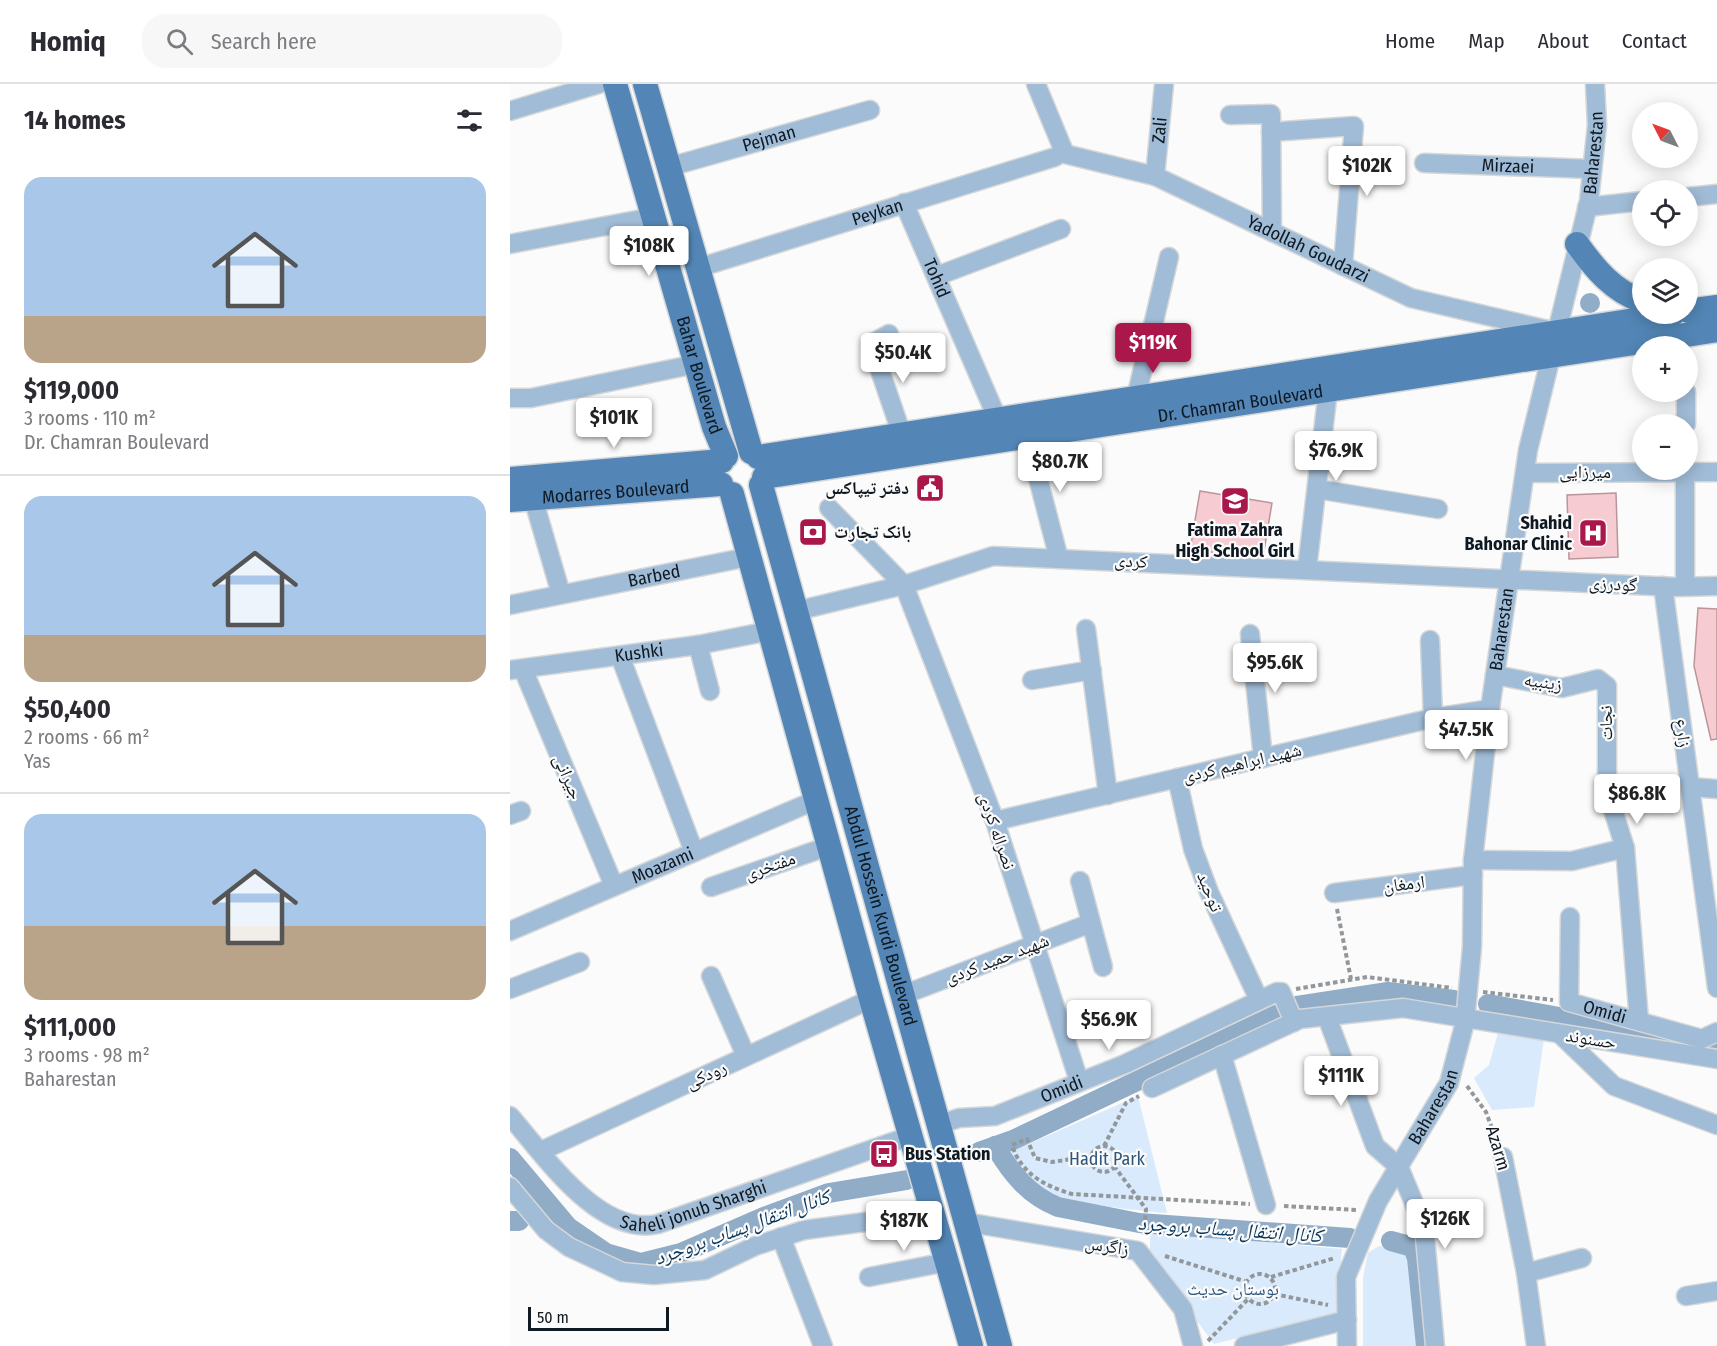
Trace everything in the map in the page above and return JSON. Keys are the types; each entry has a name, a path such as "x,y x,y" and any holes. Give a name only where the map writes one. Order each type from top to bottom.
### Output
{"main road":[{"name":"Bahar Boulevard","path":"615,84 696,364 725,474"},
{"name":"Bahar Boulevard","path":"645,84 759,468"},
{"path":"1577,244 1609,283 1632,297"},
{"path":"1698,310 1717,307"},
{"name":"Dr. Chamran Boulevard","path":"759,468 902,435 1632,320"},
{"name":"Dr. Chamran Boulevard","path":"1698,337 1717,330"},
{"name":"Dr. Chamran Boulevard","path":"759,468 1027,436 1550,357 1632,347"},
{"path":"696,364 703,370 714,372 720,368 724,356"},
{"path":"742,450 759,468 748,495 725,474 742,450"},
{"name":"Abdul Hossein Kurdi Boulevard","path":"759,468 778,548 1000,1346"},
{"name":"Abdul Hossein Kurdi Boulevard","path":"725,474 871,999 971,1346"},
{"name":"Modarres Boulevard","path":"510,479 725,474"},
{"name":"Modarres Boulevard","path":"521,499 725,474"},
{"path":"748,557 755,546 764,543 778,548"},
{"path":"910,1136 938,1125"},
{"path":"936,1227 965,1222"}],"street":[{"path":"510,111 598,84"},
{"path":"1036,84 1060,155"},
{"name":"Zali","path":"1155,176 1164,84"},
{"name":"Baharestan","path":"1347,1346 1346,1277 1378,1201 1449,1083 1466,1018 1472,947 1473,867 1490,710 1525,473 1555,332 1587,207 1597,125 1595,84"},
{"name":"Pejman","path":"669,167 870,110"},
{"path":"1230,115 1271,114 1272,232"},
{"path":"1271,132 1354,126 1343,266"},
{"name":"Yadollah Goudarzi","path":"1060,155 1155,176 1411,298 1555,332"},
{"name":"Peykan","path":"698,268 1060,155"},
{"name":"Mirzaei","path":"1424,163 1592,169"},
{"path":"1698,196 1717,194"},
{"path":"1587,207 1632,202"},
{"name":"Tohid","path":"904,203 998,420"},
{"path":"510,244 653,217"},
{"path":"937,276 1060,229"},
{"path":"1136,398 1169,257"},
{"path":"890,334 871,344 902,435"},
{"path":"510,398 531,398 696,364"},
{"path":"1308,569 1328,390"},
{"path":"1027,436 1059,558"},
{"name":"میرزایی","path":"1525,473 1632,471"},
{"name":"میرزایی","path":"1698,471 1717,472"},
{"path":"1685,480 1685,586"},
{"path":"1317,489 1438,509"},
{"path":"521,499 561,594"},
{"path":"829,508 904,585"},
{"name":"کردی","path":"796,611 904,585 993,556 1510,579"},
{"name":"Barbed","path":"510,605 748,557"},
{"name":"گودرزی","path":"1510,579 1663,586 1717,586"},
{"name":"نصراله کردی","path":"904,585 995,821 1079,1082"},
{"name":"زارع","path":"1663,586 1717,988"},
{"path":"1086,629 1108,795"},
{"name":"Kushki","path":"516,670 698,645 770,631"},
{"path":"1251,634 1263,758"},
{"path":"1430,640 1433,718"},
{"path":"698,645 710,692"},
{"path":"620,656 694,852"},
{"name":"جیرانی","path":"516,670 614,886"},
{"path":"1032,680 1092,670"},
{"name":"زینبیه","path":"1496,675 1562,688 1591,682"},
{"name":"نجات","path":"1591,682 1598,679 1606,686 1607,792 1625,848 1639,1021"},
{"name":"شهید ابراهیم کردی","path":"995,821 1433,718 1490,710"},
{"name":"توحید","path":"1177,778 1193,849 1209,892 1259,1000"},
{"path":"1690,787 1717,789"},
{"name":"Moazami","path":"510,931 816,800"},
{"name":"مفتخری","path":"711,887 829,846"},
{"path":"1473,867 1572,861 1625,848"},
{"name":"ارمغان","path":"1334,893 1473,867"},
{"path":"1080,881 1102,967"},
{"path":"1569,1002 1570,918"},
{"name":"شهید حمید کردی","path":"903,995 1091,923"},
{"path":"510,989 580,962"},
{"path":"711,976 746,1056"},
{"path":"1281,992 1294,1022"},
{"name":"Omidi","path":"938,1125 959,1118 994,1116 1125,1064 1259,1000 1281,992"},
{"name":"رودکی","path":"541,1151 871,999"},
{"name":"Omidi","path":"1569,1002 1639,1021"},
{"name":"حسنوند","path":"1152,1088 1294,1022 1403,1008 1717,1059"},
{"path":"1327,1017 1375,1146 1399,1167 1424,1227 1435,1346"},
{"name":"حسنوند","path":"1639,1021 1702,1039 1717,1032"},
{"path":"1560,1034 1614,1086 1717,1125"},
{"path":"1222,1055 1266,1205"},
{"name":"Saheli jonub Sharghi","path":"510,1116 579,1193 606,1214 621,1222 650,1226 910,1136"},
{"name":"Azarm","path":"1503,1157 1526,1273 1536,1346"},
{"path":"510,1187 518,1207 546,1230 569,1247 622,1272 654,1275 705,1270 755,1246 804,1230 865,1222 936,1227"},
{"name":"زاگرس","path":"965,1222 1138,1251 1182,1309 1193,1346"},
{"path":"781,1238 823,1346"},
{"path":"1526,1273 1582,1258"},
{"path":"869,1277 947,1262"},
{"path":"1686,1296 1717,1291"},
{"path":"1244,1346 1347,1314"}],"path":[{"path":"1334,893 1352,979"},
{"path":"1281,992 1367,977 1569,1002"},
{"name":"Azarm","path":"1453,1067 1486,1112 1503,1157"},
{"path":"1104,1146 1126,1103 1152,1088"},
{"path":"1092,1156 1052,1162 1035,1158 1027,1139 1012,1146 1016,1160 1037,1180 1051,1188 1072,1194 1178,1200"},
{"path":"1104,1146 1112,1149 1117,1156 1114,1166 1106,1172 1098,1170 1092,1164 1092,1156 1096,1149 1104,1146"},
{"path":"1114,1166 1138,1198"},
{"name":"زاگرس","path":"1138,1198 1146,1209 1144,1237 1147,1245"},
{"path":"1270,1278 1357,1251"},
{"path":"1158,1253 1248,1282"},
{"path":"1259,1274 1270,1278 1274,1283 1274,1294 1270,1300 1260,1304 1249,1298 1246,1292 1248,1282 1259,1274"},
{"path":"1274,1294 1347,1314"},
{"path":"1203,1346 1249,1298"}],"green space":[{"path":"1498,1033 1544,1039 1534,1107 1492,1110 1474,1078 1489,1065"},
{"name":"Hadit Park","path":"1138,1096 1167,1213 1093,1204 1053,1195 1037,1189 1026,1181 1006,1154"},
{"name":"بوستان حدیث","path":"1150,1232 1342,1249 1336,1313 1214,1344 1150,1257"},
{"path":"1379,1246 1407,1253 1417,1346 1363,1346 1363,1278 1368,1253"}],"shaded area":[{"path":"1590,293 1597,296 1600,303 1597,310 1590,313 1583,310 1580,303 1583,296"}],"building":[{"path":"1200,491 1272,503 1263,557 1190,550"},
{"path":"1616,493 1618,557 1569,559 1567,495"},
{"path":"1698,608 1717,609 1717,739 1711,740 1694,666"}],"waterway":[{"name":"کانال انتقال پساب بروجرد","path":"1297,1006 1388,992 1454,1000"},
{"name":"کانال انتقال پساب بروجرد","path":"1488,1004 1702,1043 1717,1042"},
{"name":"کانال انتقال پساب بروجرد","path":"979,1152 1013,1140 1276,1015"},
{"name":"کانال انتقال پساب بروجرد","path":"995,1146 1007,1165 1029,1190 1058,1207 1139,1223 1350,1238"},
{"name":"کانال انتقال پساب بروجرد","path":"510,1158 568,1227 606,1253 641,1263 681,1253 764,1217 829,1193 907,1180"},
{"path":"510,1221 519,1221"},
{"path":"1391,1241 1413,1247 1417,1258 1426,1346"}],"place":[{"name":"دفتر تیپاکس","path":"930,488"},
{"name":"Fatima Zahra High School Girl","path":"1235,501"},
{"name":"بانک تجارت","path":"813,532"},
{"name":"Shahid Bahonar Clinic","path":"1593,533"},
{"name":"Bus Station","path":"884,1154"}]}
